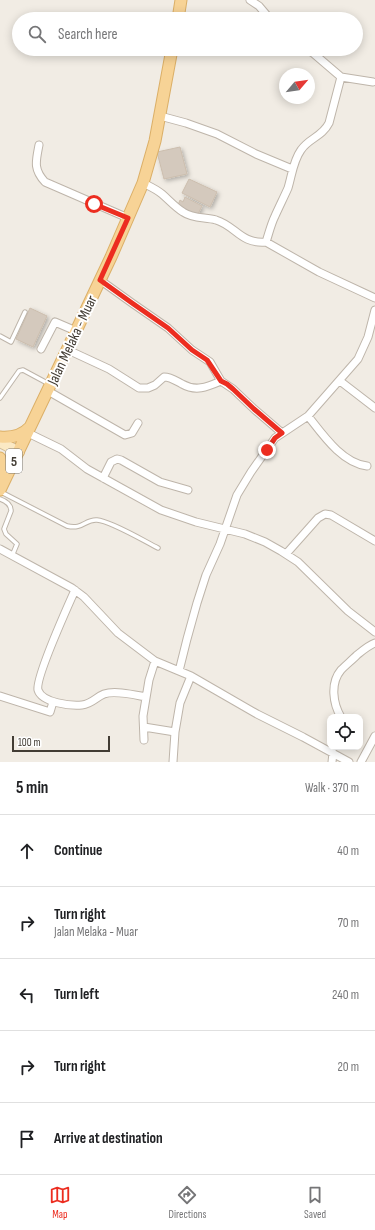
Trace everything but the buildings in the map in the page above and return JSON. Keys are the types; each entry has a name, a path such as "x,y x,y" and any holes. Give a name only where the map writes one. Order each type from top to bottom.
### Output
{"main road":[{"path":"179,12 181,0"},
{"name":"Jalan Melaka - Muar","path":"2,492 143,183 153,150 171,56"},
{"path":"0,437 11,438 30,429"},
{"path":"0,442 19,452"},
{"path":"0,458 3,474 2,492"}],"street":[{"path":"250,0 259,6 264,12"},
{"path":"316,56 341,77 374,81"},
{"path":"266,242 274,218 287,190 292,169 300,150 307,143 326,130 341,77"},
{"path":"160,116 217,134 256,154 292,169"},
{"path":"39,145 36,168 39,175 45,182 128,218"},
{"path":"143,183 161,193 183,213 193,217 218,221 250,241 258,243 266,242 319,272 375,298"},
{"path":"100,280 168,328 192,350 207,360 221,381 233,389 282,433"},
{"path":"179,671 186,639 206,575 238,495 247,478 275,438 308,416 358,359 362,353 375,310"},
{"path":"41,349 54,322 76,332"},
{"path":"68,350 109,369 139,388 148,388 155,385 164,377 169,377 188,388 205,388 221,381"},
{"path":"340,381 375,408"},
{"path":"50,388 125,435 132,433 138,423"},
{"path":"308,416 338,450 352,462 367,466"},
{"path":"30,429 61,449 87,469 161,510 265,542 286,554 298,562 348,611 375,632"},
{"path":"103,478 111,462 117,459 122,460 160,482 188,490"},
{"path":"286,554 318,518 325,514 331,515 375,541"},
{"path":"0,549 75,590 84,597 118,633 155,661 191,676 257,714 349,762"},
{"path":"75,590 38,684 38,692 43,698 53,702 81,705 89,704 105,693 124,693 146,697"},
{"path":"339,714 334,700 334,686 336,679 340,671 347,664 374,642"},
{"path":"144,740 143,716 155,661"},
{"path":"173,762 175,732 180,704 191,676"},
{"path":"0,696 50,712 53,702"},
{"path":"144,727 175,732"},
{"path":"361,762 375,736"},
{"path":"332,762 333,753"}],"lane":[{"path":"0,336 11,342 25,312"},
{"path":"0,398 17,373 23,370 50,388"},
{"path":"2,492 6,502"},
{"path":"2,492 67,526 80,526 92,520 98,520 106,522 158,548"},
{"path":"0,499 10,505 12,511 4,526 4,532 17,544 12,556"}],"route":[{"path":"94,204 128,218 100,280 152,316 198,355 210,362 221,381 233,389 240,397 282,433 275,438 267,450"}]}
